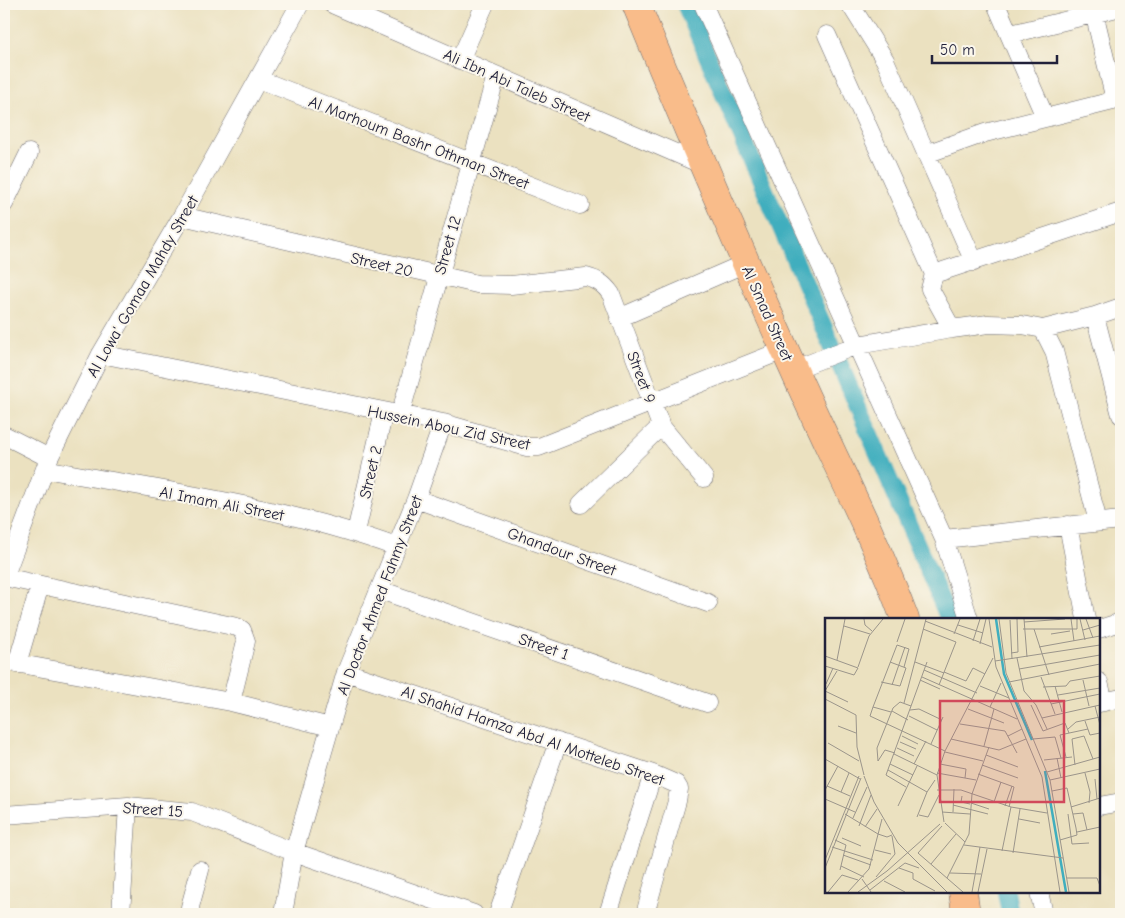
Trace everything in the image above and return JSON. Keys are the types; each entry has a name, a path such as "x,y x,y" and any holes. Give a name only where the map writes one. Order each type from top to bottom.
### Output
{"highway":[{"name":"Al Smad Street","path":"636,4 746,263 798,360 905,618"},
{"path":"963,893 966,914"}],"street":[{"name":"Al Lowa' Gomaa Mahdy Street","path":"4,578 47,464 101,354 182,216 300,4"},
{"name":"Ali Ibn Abi Taleb Street","path":"332,4 703,165"},
{"path":"460,60 485,4"},
{"path":"703,4 849,348 944,539 969,618"},
{"path":"850,4 886,60 974,262"},
{"path":"996,4 1011,34 1045,117"},
{"path":"1011,34 1093,8 1121,7"},
{"path":"926,154 976,136 1118,100 1093,8"},
{"path":"827,35 934,274"},
{"name":"Street 12","path":"392,414 438,277 496,76"},
{"name":"Al Marhoum Bashr Othman Street","path":"258,79 580,205"},
{"path":"4,204 10,177 29,153"},
{"path":"952,329 930,289 931,278 934,274 1121,212"},
{"name":"Street 20","path":"182,216 438,277 477,284 511,285 586,277"},
{"path":"619,318 746,263"},
{"name":"Street 9","path":"586,277 604,284 611,294 661,426 704,478"},
{"path":"1098,522 1054,351 1043,329 1095,316 1121,307"},
{"path":"1095,316 1121,415"},
{"name":"Hussein Abou Zid Street","path":"101,354 442,423 527,447 539,447 652,402 798,360 849,348 988,324 1022,325 1043,329"},
{"name":"Street 2","path":"356,532 392,414"},
{"name":"Al Doctor Ahmed Fahmy Street","path":"284,914 294,852 346,672 416,499 442,423"},
{"path":"581,504 661,426"},
{"name":"Al Imam Ali Street","path":"4,435 47,464 356,532 396,547"},
{"name":"Ghandour Street","path":"416,499 708,603"},
{"path":"944,539 1121,520"},
{"path":"1068,525 1086,618"},
{"path":"4,578 228,624 242,630 246,641 231,702"},
{"path":"40,585 10,662 231,702 330,727"},
{"name":"Street 1","path":"380,590 707,703"},
{"path":"1100,629 1121,622"},
{"name":"Al Shahid Hamza Abd Al Motteleb Street","path":"346,672 653,774 676,784 679,790 645,914"},
{"path":"1101,702 1121,698"},
{"path":"498,914 558,742"},
{"path":"608,914 653,774"},
{"path":"1100,806 1121,802"},
{"path":"121,914 128,806"},
{"name":"Street 15","path":"4,815 128,806 192,812 294,852 474,914"},
{"path":"191,914 190,907 200,870"},
{"path":"1039,893 1044,914"}],"waterway":[{"path":"685,4 949,618"},
{"path":"1006,893 1010,914"}]}
